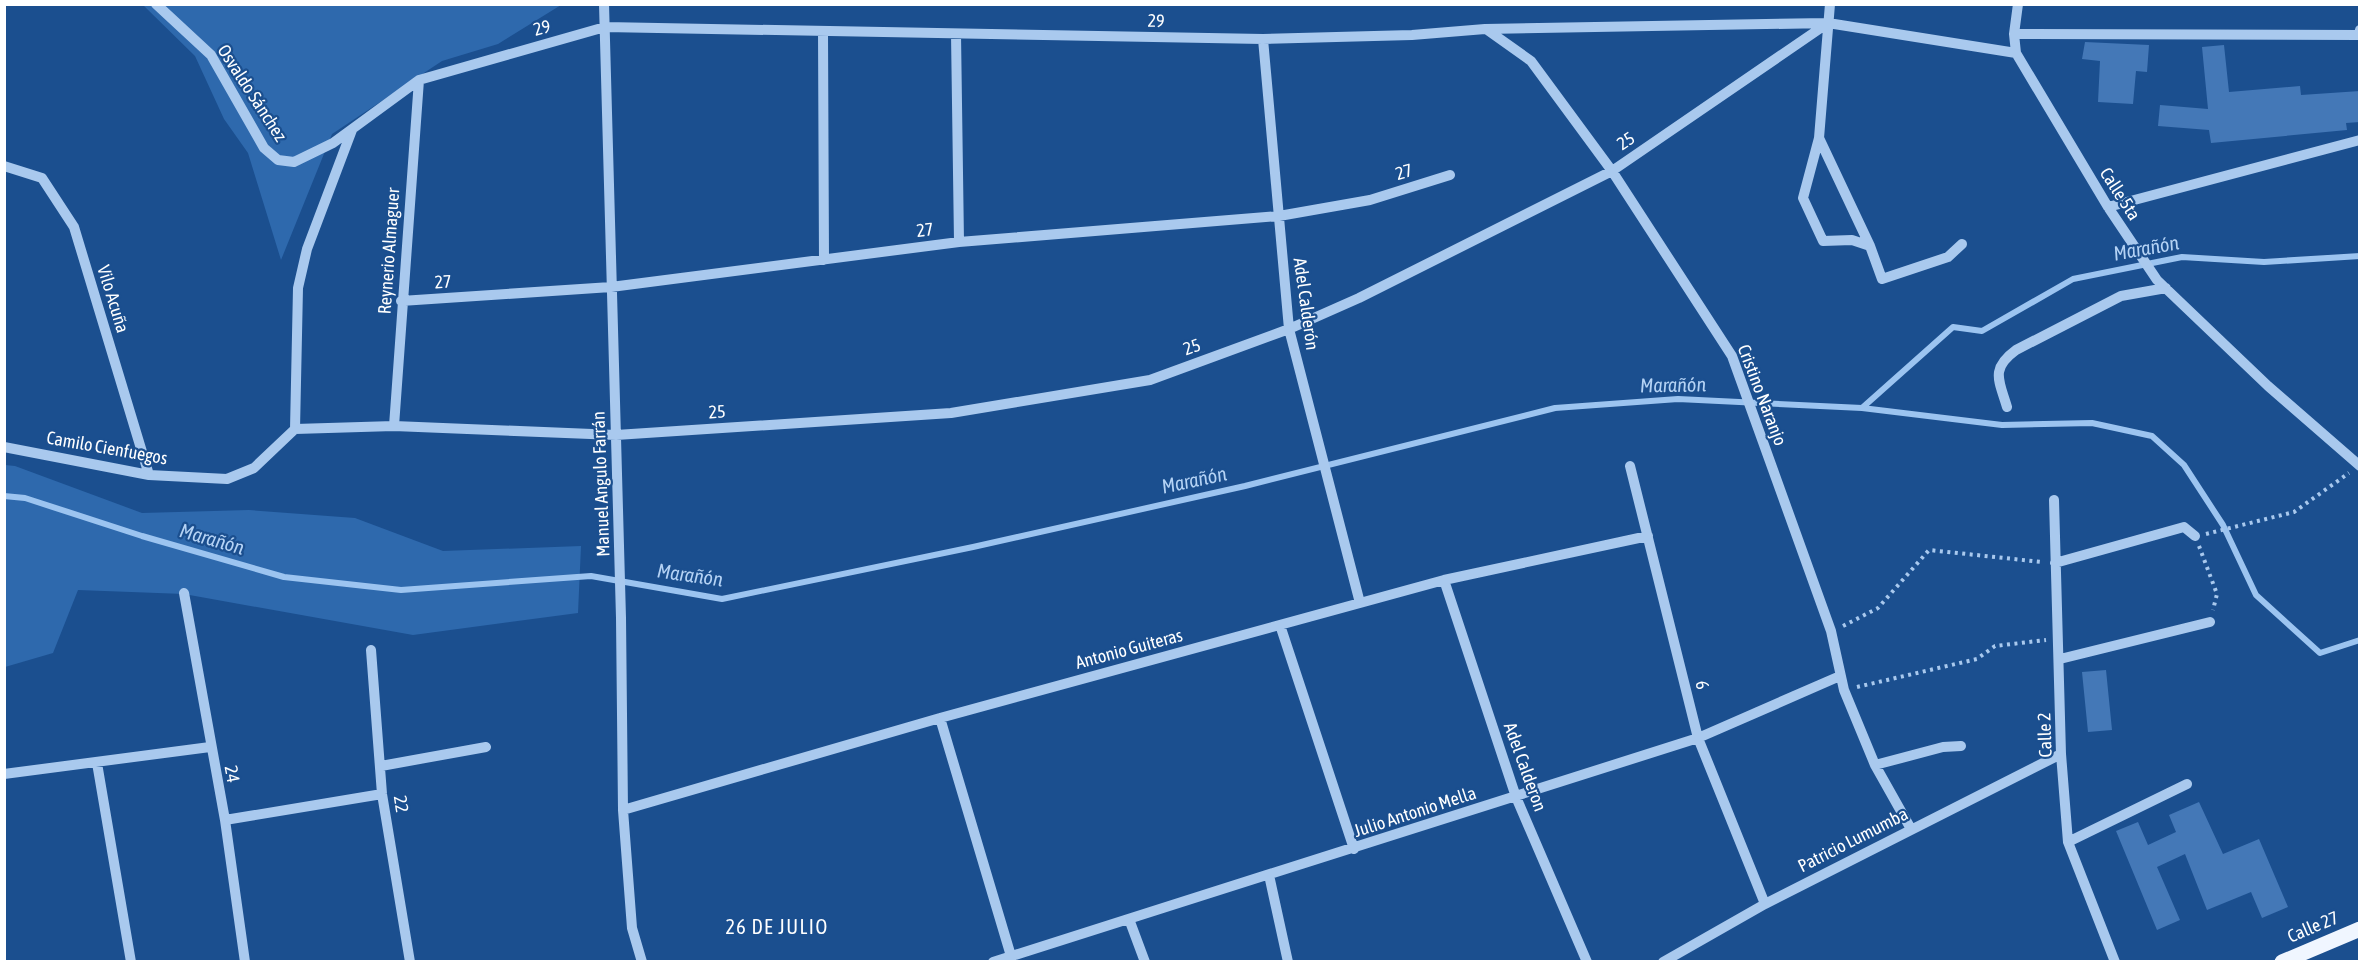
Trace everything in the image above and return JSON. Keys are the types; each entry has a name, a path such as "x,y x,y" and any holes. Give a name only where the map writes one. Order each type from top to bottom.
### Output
{"main road":[{"name":"Calle 27","path":"2282,962 2360,929"}],"street":[{"name":"Osvaldo Sánchez","path":"156,4 211,55 264,148 278,160 294,162 333,143 419,80"},
{"name":"Manuel Angulo Farrán","path":"604,4 621,618 623,810 632,928 642,962"},
{"path":"1830,4 1819,138 1803,198 1823,242 1852,240 1869,246"},
{"name":"Calle 5ta","path":"2018,4 2014,34 2016,53 2108,207 2157,280 2268,386 2359,466"},
{"path":"1828,23 2016,53"},
{"name":"29","path":"419,80 605,27 1263,39 1412,35 1485,28 1828,23"},
{"name":"25","path":"295,429 394,426 616,435 951,412 1150,380 1289,328 1359,298 1612,171 1828,23"},
{"name":"Cristino Naranjo","path":"1485,28 1531,61 1612,171 1732,356 1831,631 1844,690 1875,765 1911,829"},
{"path":"2014,34 2359,34 2360,30"},
{"path":"823,31 824,260"},
{"path":"956,34 959,242"},
{"name":"Adel Calderón","path":"1263,39 1289,328 1360,603"},
{"name":"Reynerio Almaguer","path":"394,426 401,301 419,80"},
{"path":"295,429 298,288 307,249 352,129"},
{"path":"1819,138 1882,279 1948,257 1962,244"},
{"path":"2108,207 2360,140"},
{"name":"Vilo Acuña","path":"4,166 42,178 74,227 149,475"},
{"name":"27","path":"401,301 611,287 959,242 1279,216 1370,200 1450,175"},
{"path":"2007,406 1997,375 2002,360 2016,350 2121,296 2166,288"},
{"name":"Camilo Cienfuegos","path":"4,447 149,475 227,479 254,468 295,429"},
{"name":"6","path":"1630,466 1698,738 1765,904"},
{"name":"Calle 2","path":"2054,500 2061,754 2068,842 2115,962"},
{"path":"2055,563 2184,527 2195,536"},
{"name":"Antonio Guiteras","path":"623,810 940,718 1444,580 1648,536"},
{"name":"Adel Calderon","path":"1444,580 1516,797 1587,962"},
{"name":"24","path":"184,594 225,820 245,962"},
{"path":"2060,659 2210,622"},
{"path":"1280,625 1354,849"},
{"name":"22","path":"371,650 382,794 410,962"},
{"name":"Julio Antonio Mella","path":"993,962 1698,738 1840,676"},
{"path":"940,718 1011,956"},
{"path":"1875,765 1943,747 1961,746"},
{"path":"4,774 210,747"},
{"path":"381,766 486,747"},
{"name":"Patricio Lumumba","path":"1663,962 1765,904 2061,754"},
{"path":"97,763 131,962"},
{"path":"2068,842 2187,784"},
{"path":"225,820 382,794"},
{"path":"1269,875 1288,962"},
{"path":"1129,919 1145,962"}],"path":[{"path":"2210,622 2217,594 2195,536 2294,512 2359,466"},
{"path":"1831,631 1878,608 1929,550 2055,563"},
{"path":"1844,690 1977,659 1995,646 2059,639"}],"shaded area":[{"path":"143,5 561,5 498,44 442,61 332,134 281,260 248,153 224,119 195,56"},
{"path":"5,465 15,466 142,513 249,510 355,518 443,551 581,546 578,613 413,635 184,594 78,590 53,653 5,667"}],"building":[{"path":"2085,42 2149,45 2147,72 2136,71 2133,104 2098,102 2100,61 2082,59"},
{"path":"2224,45 2229,92 2300,86 2301,95 2360,91 2360,122 2346,123 2347,130 2211,143 2209,130 2158,126 2160,105 2208,109 2202,47"},
{"path":"2106,670 2112,730 2088,732 2082,672"},
{"path":"2199,802 2223,854 2259,839 2288,907 2262,918 2251,892 2207,910 2185,854 2157,867 2180,920 2157,930 2116,831 2138,822 2148,845 2176,832 2169,815"}],"waterway":[{"name":"Marañón","path":"4,496 25,498 142,536 284,577 401,590 591,576 722,599 973,547 1245,486 1555,408 1678,399 1862,408 1953,327 1982,331 2073,279 2182,257 2264,262 2360,256"},
{"path":"1862,408 2002,425 2092,423 2152,436 2184,465 2223,525 2256,595 2320,653 2360,640"}],"district":[{"name":"26 DE JULIO","path":"777,927"}]}
